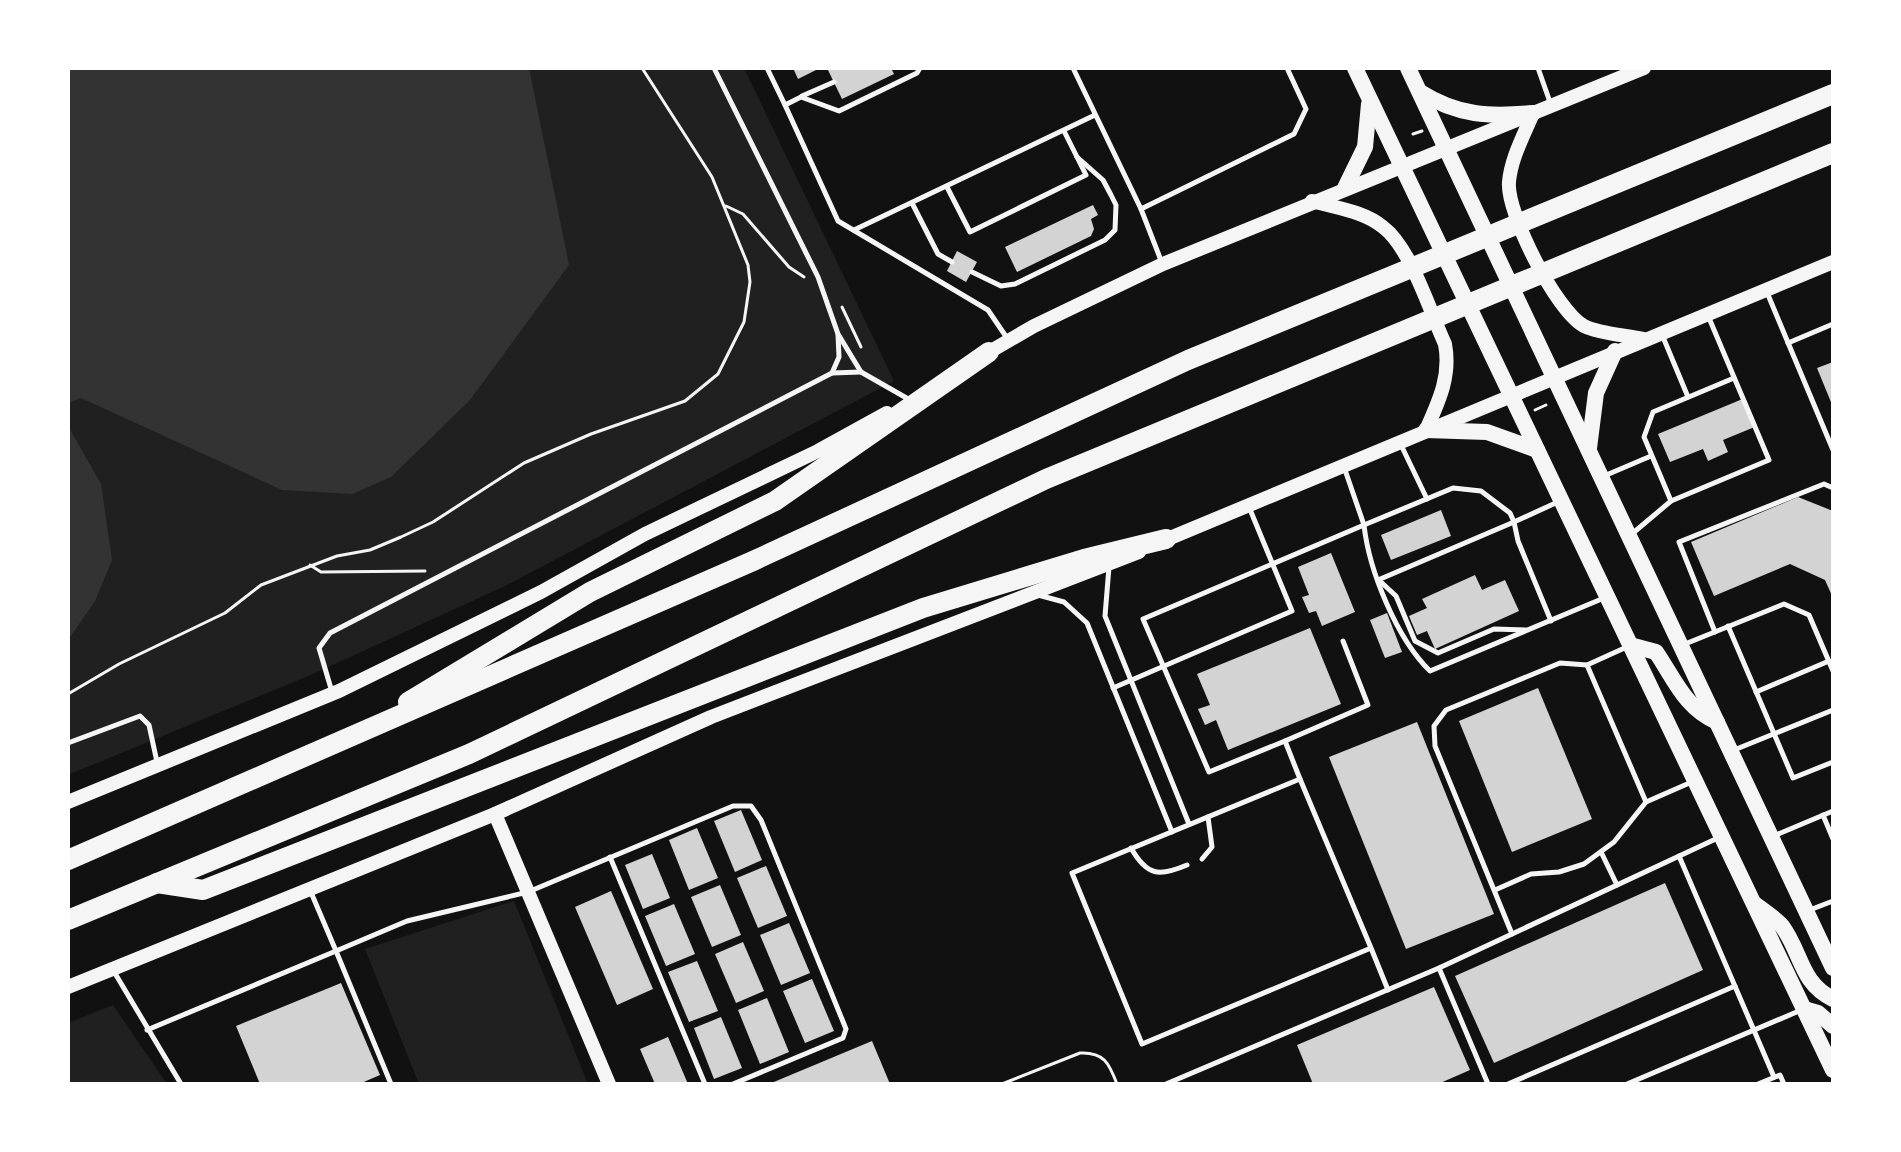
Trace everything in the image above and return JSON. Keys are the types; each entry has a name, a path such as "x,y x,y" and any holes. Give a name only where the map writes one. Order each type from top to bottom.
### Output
{"highway":[{"path":"68,860 753,561 1174,367 1833,94"},
{"path":"68,920 469,754 991,504 1833,153"},
{"path":"335,746 590,592 775,501 989,352"},
{"path":"157,883 203,890 923,608 1084,559 1166,539"}],"main road":[{"path":"1355,68 1833,1070"},
{"path":"1408,68 1833,968"},
{"path":"68,802 332,693 541,592 645,534 818,451 1008,340 1163,264 1633,70"},
{"path":"1420,92 1451,109 1477,116 1533,113"},
{"path":"1345,188 1365,147 1369,98"},
{"path":"1533,113 1508,184 1511,204 1548,282 1561,305 1584,326 1644,339"},
{"path":"1312,201 1363,215 1385,228 1405,254 1445,344 1447,359 1446,379 1426,430"},
{"path":"68,987 495,814 711,717 1029,592 1110,566 1248,503 1833,262"},
{"path":"1589,450 1596,393 1615,351"},
{"path":"1426,430 1487,432 1537,450"},
{"path":"1630,645 1656,652 1678,690 1697,713 1717,722"},
{"path":"495,814 609,1084"},
{"path":"1752,901 1782,926 1807,979 1819,993 1833,999"},
{"path":"1804,1009 1818,1013 1833,1026"}],"lane":[{"path":"714,68 818,277 838,334 861,372 910,400"},
{"path":"767,68 838,221 988,310 1008,340"},
{"path":"801,97 839,111 917,73 920,68"},
{"path":"1073,68 1141,209 1163,264"},
{"path":"1141,209 1294,134 1306,109 1287,68"},
{"path":"1538,68 1551,105"},
{"path":"785,105 834,82"},
{"path":"853,230 1095,115"},
{"path":"947,187 970,232 1086,175 1064,131"},
{"path":"972,272 1001,286 1015,284 1105,240 1115,230 1118,221 1111,195 1103,180 1077,157"},
{"path":"912,203 938,254 952,262"},
{"path":"1766,289 1833,450"},
{"path":"1629,537 1671,501 1769,460 1707,313"},
{"path":"1788,343 1833,324"},
{"path":"1661,332 1688,397"},
{"path":"832,373 839,357 838,334"},
{"path":"332,693 319,648 330,633 832,373 861,372"},
{"path":"1671,501 1644,437 1653,412 1734,378"},
{"path":"1399,440 1427,499"},
{"path":"1601,477 1651,456"},
{"path":"1343,464 1364,525 1368,558 1413,655 1430,671 1607,597"},
{"path":"1715,632 1679,542 1824,484 1833,488"},
{"path":"1343,641 1368,705 1209,772 1143,619 1453,488 1481,491 1510,513 1518,541 1551,621"},
{"path":"1378,580 1561,500"},
{"path":"1113,688 1292,611 1248,503"},
{"path":"1110,566 1103,601 1105,616 1189,824"},
{"path":"1378,580 1396,596 1415,641 1438,653 1494,629 1530,630"},
{"path":"1029,592 1064,602 1087,623 1172,832"},
{"path":"1681,646 1784,604 1809,615 1833,671"},
{"path":"1728,626 1793,778 1833,762"},
{"path":"1512,934 1435,746 1434,726 1446,710 1560,663 1587,665 1630,645"},
{"path":"1756,692 1829,661"},
{"path":"1587,665 1646,802"},
{"path":"1731,751 1833,710"},
{"path":"68,743 140,716 149,725 158,765"},
{"path":"1285,741 1388,990"},
{"path":"1300,779 1072,873 1142,1044 1371,948"},
{"path":"1495,890 1531,874 1559,872 1584,864 1602,853 1646,802 1695,780"},
{"path":"147,1030 407,921 528,892 733,806 751,806 761,820 846,1029 843,1038 733,1084"},
{"path":"1771,837 1833,811"},
{"path":"1823,815 1833,839"},
{"path":"1202,859 1212,847 1208,817"},
{"path":"1166,1084 1439,968 1721,837"},
{"path":"1131,848 1140,864 1152,874 1165,875 1187,865"},
{"path":"1602,853 1617,885"},
{"path":"1679,856 1774,1077"},
{"path":"610,857 705,1084"},
{"path":"310,889 391,1084"},
{"path":"1806,912 1833,901"},
{"path":"1439,968 1488,1084"},
{"path":"113,969 181,1084"},
{"path":"1508,1084 1735,986"},
{"path":"1627,1084 1804,1009"},
{"path":"1758,1084 1780,1075 1784,1084"}],"path":[{"path":"68,694 131,658 225,613 261,585 310,565 401,537 433,522 524,463 591,434 685,401 718,374 737,341 749,300 748,265 726,206 700,154 642,68"},
{"path":"1413,134 1422,131"},
{"path":"726,206 743,214 799,276 818,277"},
{"path":"841,305 867,360"},
{"path":"1534,410 1546,405"},
{"path":"310,565 321,572 430,571 438,577"},
{"path":"1002,1084 1080,1053 1093,1052 1109,1063 1117,1084"}],"shaded area":[{"path":"68,68 744,68 894,381 505,586 313,674 68,775"},
{"path":"68,68 529,68 569,265 470,400 391,477 352,494 282,490 81,398 68,403"},
{"path":"68,426 101,484 112,560 95,601 68,640"},
{"path":"514,901 588,1084 419,1084 365,949"},
{"path":"113,1005 167,1084 68,1084 68,1023"}],"building":[{"path":"793,68 820,68 798,79"},
{"path":"827,68 891,68 894,74 842,99"},
{"path":"1093,205 1098,215 1091,219 1094,229 1091,236 1017,272 1005,247"},
{"path":"957,251 977,262 966,282 947,271"},
{"path":"1833,362 1833,407 1817,368"},
{"path":"1745,398 1757,426 1723,440 1728,452 1708,461 1703,449 1670,462 1658,434"},
{"path":"1798,497 1833,511 1833,598 1825,580 1790,564 1714,596 1691,542"},
{"path":"1441,510 1451,536 1391,560 1381,535"},
{"path":"1331,553 1355,612 1322,626 1316,611 1309,613 1302,597 1309,595 1298,567"},
{"path":"1475,575 1482,590 1505,580 1519,611 1435,649 1427,631 1417,635 1409,616 1427,608 1422,599"},
{"path":"1387,613 1402,652 1385,658 1370,620"},
{"path":"1310,628 1341,704 1228,750 1216,720 1205,725 1198,709 1210,705 1197,674"},
{"path":"1538,688 1592,819 1512,852 1459,721"},
{"path":"1417,722 1494,914 1406,949 1329,757"},
{"path":"741,810 762,860 735,872 714,821"},
{"path":"697,828 718,878 689,890 669,840"},
{"path":"652,854 670,898 643,909 625,865"},
{"path":"766,866 787,916 758,928 737,878"},
{"path":"1665,883 1703,970 1494,1063 1455,976"},
{"path":"720,885 741,935 712,947 691,897"},
{"path":"611,891 653,989 617,1005 575,907"},
{"path":"674,904 695,954 666,966 645,916"},
{"path":"789,923 810,973 781,985 760,935"},
{"path":"743,942 764,991 736,1003 715,954"},
{"path":"697,961 718,1011 689,1022 668,972"},
{"path":"812,979 834,1031 805,1043 783,991"},
{"path":"341,983 380,1075 359,1084 260,1084 236,1026"},
{"path":"1434,987 1470,1070 1438,1084 1313,1084 1297,1045"},
{"path":"767,998 789,1052 760,1064 738,1010"},
{"path":"721,1017 742,1068 714,1079 694,1028"},
{"path":"668,1037 688,1084 655,1084 640,1049"},
{"path":"872,1041 890,1084 769,1084"}]}
